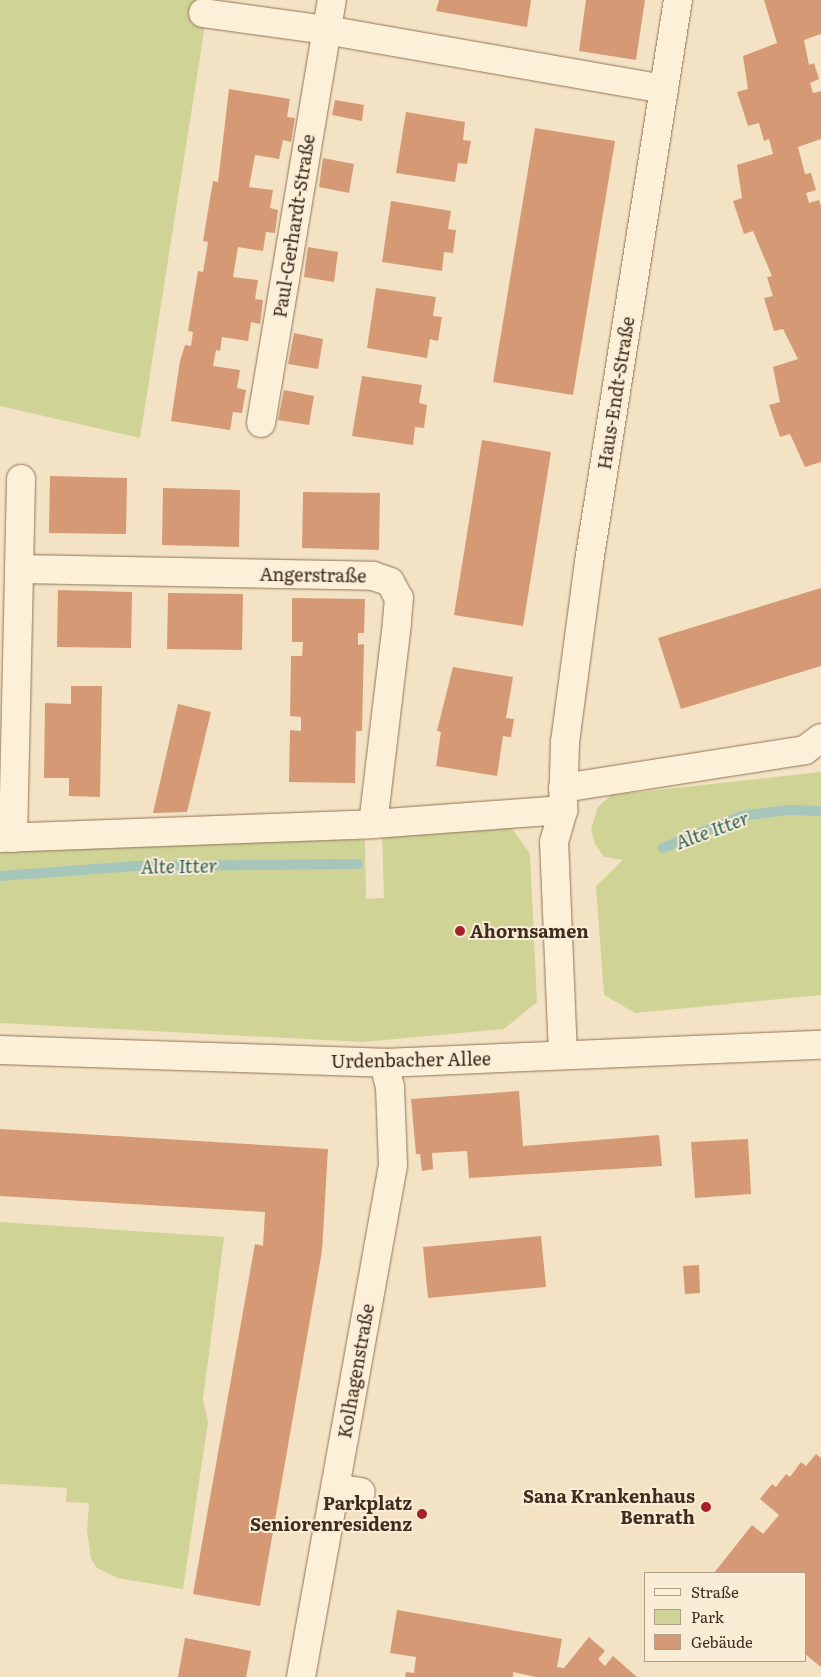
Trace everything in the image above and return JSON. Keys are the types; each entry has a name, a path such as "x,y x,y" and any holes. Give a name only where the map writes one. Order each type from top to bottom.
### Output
{"street":[{"name":"Paul-Gerhardt-Straße","path":"261,422 332,0"},
{"name":"Haus-Endt-Straße","path":"563,1054 554,842 563,799 589,562 678,0"},
{"path":"203,13 326,30 663,89"},
{"path":"21,479 19,569 6,838 373,824 563,799 805,750 821,738"},
{"name":"Angerstraße","path":"19,569 373,576 390,582 399,598 373,824"},
{"name":"Urdenbacher Allee","path":"0,1050 384,1063 563,1054 821,1045"},
{"name":"Kolhagenstraße","path":"301,1677 394,1166 390,1087 384,1063"},
{"path":"335,1488 361,1492"}],"green space":[{"path":"0,0 209,0 140,438 0,406"},
{"path":"821,772 821,995 635,1013 604,995 596,886 623,860 604,857 595,844 591,829 598,807 611,795"},
{"path":"509,824 530,854 537,1002 504,1029 363,1042 0,1023 0,828 365,840 366,899 384,898 382,832"},
{"path":"0,1222 224,1237 203,1399 208,1422 183,1589 118,1578 97,1568 91,1559 87,1531 89,1503 66,1502 67,1488 0,1484"}],"building":[{"path":"439,0 531,0 527,27 436,11"},
{"path":"586,0 645,0 636,60 579,51"},
{"path":"764,0 821,0 821,34 804,40 809,65 814,63 819,79 810,83 813,93 821,91 821,139 798,147 805,174 811,173 816,190 806,193 809,203 819,200 821,206 821,462 805,467 790,434 780,437 769,405 780,402 773,367 798,359 783,329 774,331 764,298 773,296 767,277 772,276 753,231 744,234 733,201 742,198 737,165 773,154 769,139 764,141 759,123 748,126 737,92 748,89 743,56 777,43"},
{"path":"229,89 290,99 287,117 295,118 291,142 283,140 279,159 255,155 249,187 273,190 270,208 278,210 275,233 266,232 263,251 238,247 233,277 258,280 255,299 263,300 260,324 251,322 248,341 222,337 220,351 216,350 213,366 240,370 237,388 246,390 242,413 233,412 230,430 171,421 180,361 185,345 191,346 193,332 188,331 198,271 203,272 208,242 203,241 213,181 218,182"},
{"path":"335,100 364,105 362,121 332,115"},
{"path":"406,112 465,122 463,140 471,141 467,164 458,163 455,182 396,173"},
{"path":"535,128 615,141 573,395 493,382"},
{"path":"323,158 354,164 349,193 319,187"},
{"path":"391,201 451,211 448,229 456,230 453,253 444,252 442,271 382,262"},
{"path":"308,247 338,252 334,282 304,277"},
{"path":"376,288 436,297 433,316 442,317 438,341 430,339 427,358 367,348"},
{"path":"294,333 323,339 318,369 288,364"},
{"path":"362,376 422,385 419,403 427,405 424,428 415,427 413,445 352,436"},
{"path":"284,390 314,396 309,425 278,420"},
{"path":"482,440 551,452 523,626 454,615"},
{"path":"50,476 127,478 126,534 49,533"},
{"path":"163,488 240,490 239,547 162,545"},
{"path":"303,492 380,493 379,550 302,548"},
{"path":"821,588 821,666 681,709 658,638"},
{"path":"58,590 132,592 131,648 57,647"},
{"path":"168,593 243,594 242,650 167,649"},
{"path":"292,598 365,599 364,633 358,633 358,645 364,644 362,731 356,731 355,783 289,782 290,730 301,731 301,717 290,716 291,656 302,656 303,642 292,642"},
{"path":"453,667 513,677 506,718 514,719 511,737 503,736 497,776 436,766 441,732 437,731"},
{"path":"71,686 102,686 100,797 69,796 69,778 44,778 45,703 71,704"},
{"path":"178,704 211,712 187,812 153,813"},
{"path":"519,1091 523,1146 659,1135 662,1166 469,1178 467,1151 432,1153 433,1169 422,1171 420,1154 416,1154 411,1099"},
{"path":"0,1129 328,1149 322,1251 260,1606 193,1594 255,1244 263,1246 265,1212 0,1196"},
{"path":"748,1139 751,1194 695,1198 691,1142"},
{"path":"541,1236 546,1287 428,1298 423,1247"},
{"path":"699,1265 700,1293 685,1294 683,1266"},
{"path":"816,1454 821,1458 821,1667 806,1655 806,1572 715,1572 752,1525 763,1534 779,1515 760,1499 772,1484 776,1487 786,1474 790,1477 801,1462 806,1466"},
{"path":"397,1610 562,1639 557,1667 564,1668 589,1637 605,1651 598,1659 605,1666 613,1656 637,1677 536,1677 513,1672 513,1677 405,1677 406,1672 414,1673 416,1657 390,1653"},
{"path":"185,1638 251,1651 246,1677 178,1677"}],"waterway":[{"name":"Alte Itter","path":"663,848 741,816 789,810 821,811"},
{"name":"Alte Itter","path":"0,876 137,866 358,864"}],"place":[{"name":"Ahornsamen","path":"460,931"},
{"name":"Sana Krankenhaus Benrath","path":"706,1507"},
{"name":"Parkplatz Seniorenresidenz","path":"422,1514"}]}
